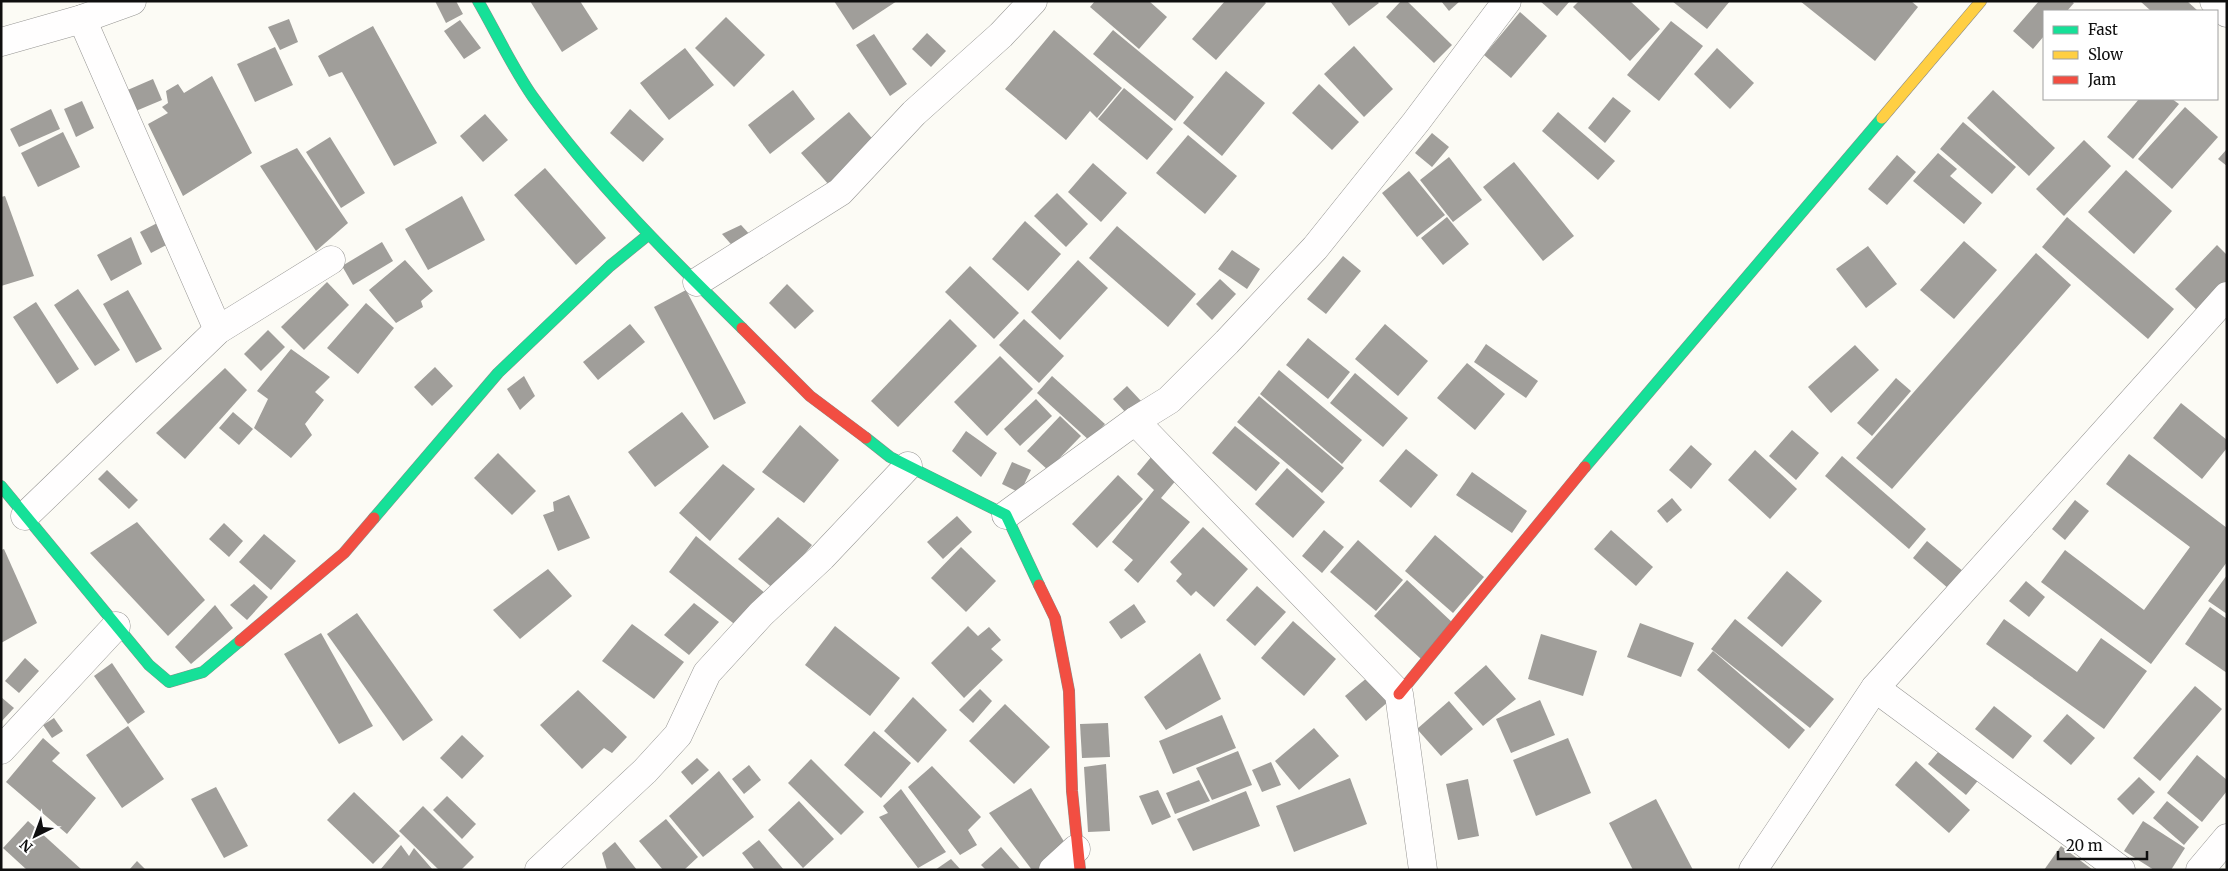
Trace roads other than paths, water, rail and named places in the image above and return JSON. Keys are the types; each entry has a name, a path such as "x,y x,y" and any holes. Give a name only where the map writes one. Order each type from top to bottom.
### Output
{"street":[{"path":"1,42 82,19 132,1"},
{"path":"478,1 532,95 580,158 648,235 810,396 890,457 1006,515 1055,618 1069,690 1072,791 1078,859 1054,870"},
{"path":"697,282 840,192 914,113 1001,35 1033,1"},
{"path":"1006,515 1136,421 1169,400 1227,342 1315,248 1416,122 1507,1"},
{"path":"1399,694 1579,474 1981,1"},
{"path":"2214,1 2227,13"},
{"path":"82,19 218,330"},
{"path":"1,486 149,665 169,682 203,672 344,553 498,373 610,266 648,235"},
{"path":"26,516 218,330 331,260"},
{"path":"1754,870 1875,688 2227,296"},
{"path":"1136,421 1399,694 1423,870"},
{"path":"539,870 646,771 678,735 707,673 762,614 822,557 908,466"},
{"path":"1,750 116,626"},
{"path":"1875,688 2121,870"},
{"path":"2200,870 2227,838"}]}
